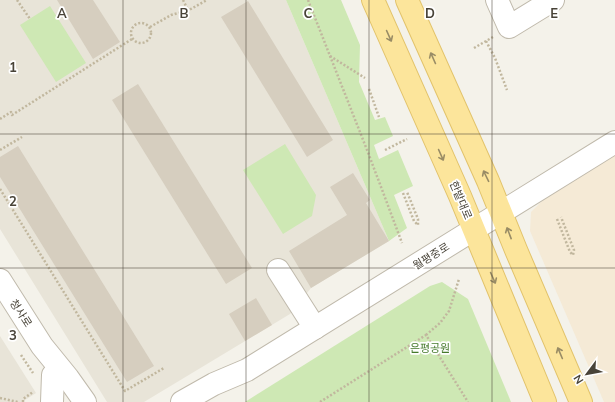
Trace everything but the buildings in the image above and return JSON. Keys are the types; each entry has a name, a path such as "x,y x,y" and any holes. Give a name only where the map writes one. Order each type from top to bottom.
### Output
{"main road":[{"name":"한밭대로","path":"373,0 473,229 545,402"},
{"path":"407,0 501,212 581,402"}],"street":[{"path":"497,0 509,27 553,0"},
{"name":"월평중로","path":"246,370 615,142"},
{"path":"278,270 315,328"},
{"name":"청사로","path":"0,280 42,346"},
{"path":"42,346 53,375 68,402"},
{"path":"42,346 85,402"},
{"path":"182,402 214,384 246,370"},
{"path":"211,402 246,370"},
{"path":"52,402 53,375"}],"path":[{"path":"17,0 30,19"},
{"path":"182,0 188,10"},
{"path":"150,28 171,15 188,10 207,0"},
{"path":"308,0 402,243"},
{"path":"136,24 146,24 150,28 152,33 151,38 147,42 142,44 136,43 132,39 132,28 136,24"},
{"path":"0,119 11,112 12,115 132,39"},
{"path":"486,41 495,58 507,90"},
{"path":"330,55 365,78"},
{"path":"369,89 379,117"},
{"path":"0,150 22,137"},
{"path":"384,150 407,139"},
{"path":"0,189 125,391 164,368"},
{"path":"403,193 414,221 418,225 418,219 407,192"},
{"path":"557,219 570,252 573,255 574,250 560,217"},
{"path":"320,402 426,335 440,323 449,311 459,279"},
{"path":"426,335 468,402"},
{"path":"0,398 18,402"}],"shaded area":[{"path":"0,0 286,0 389,241 311,288 290,314 144,402 107,402 0,229"},
{"path":"615,154 615,402 604,402 530,231 531,212 544,199"},
{"path":"0,336 36,393 22,402 0,402"}],"green space":[{"path":"286,0 341,0 360,45 359,82 375,120 385,117 393,136 374,145 379,159 398,150 413,186 394,195 407,228 389,241"},
{"path":"50,6 86,63 56,82 20,25"},
{"path":"285,144 316,195 312,216 283,234 243,170"},
{"name":"은평공원","path":"442,282 468,299 511,402 245,402 430,286"}]}
